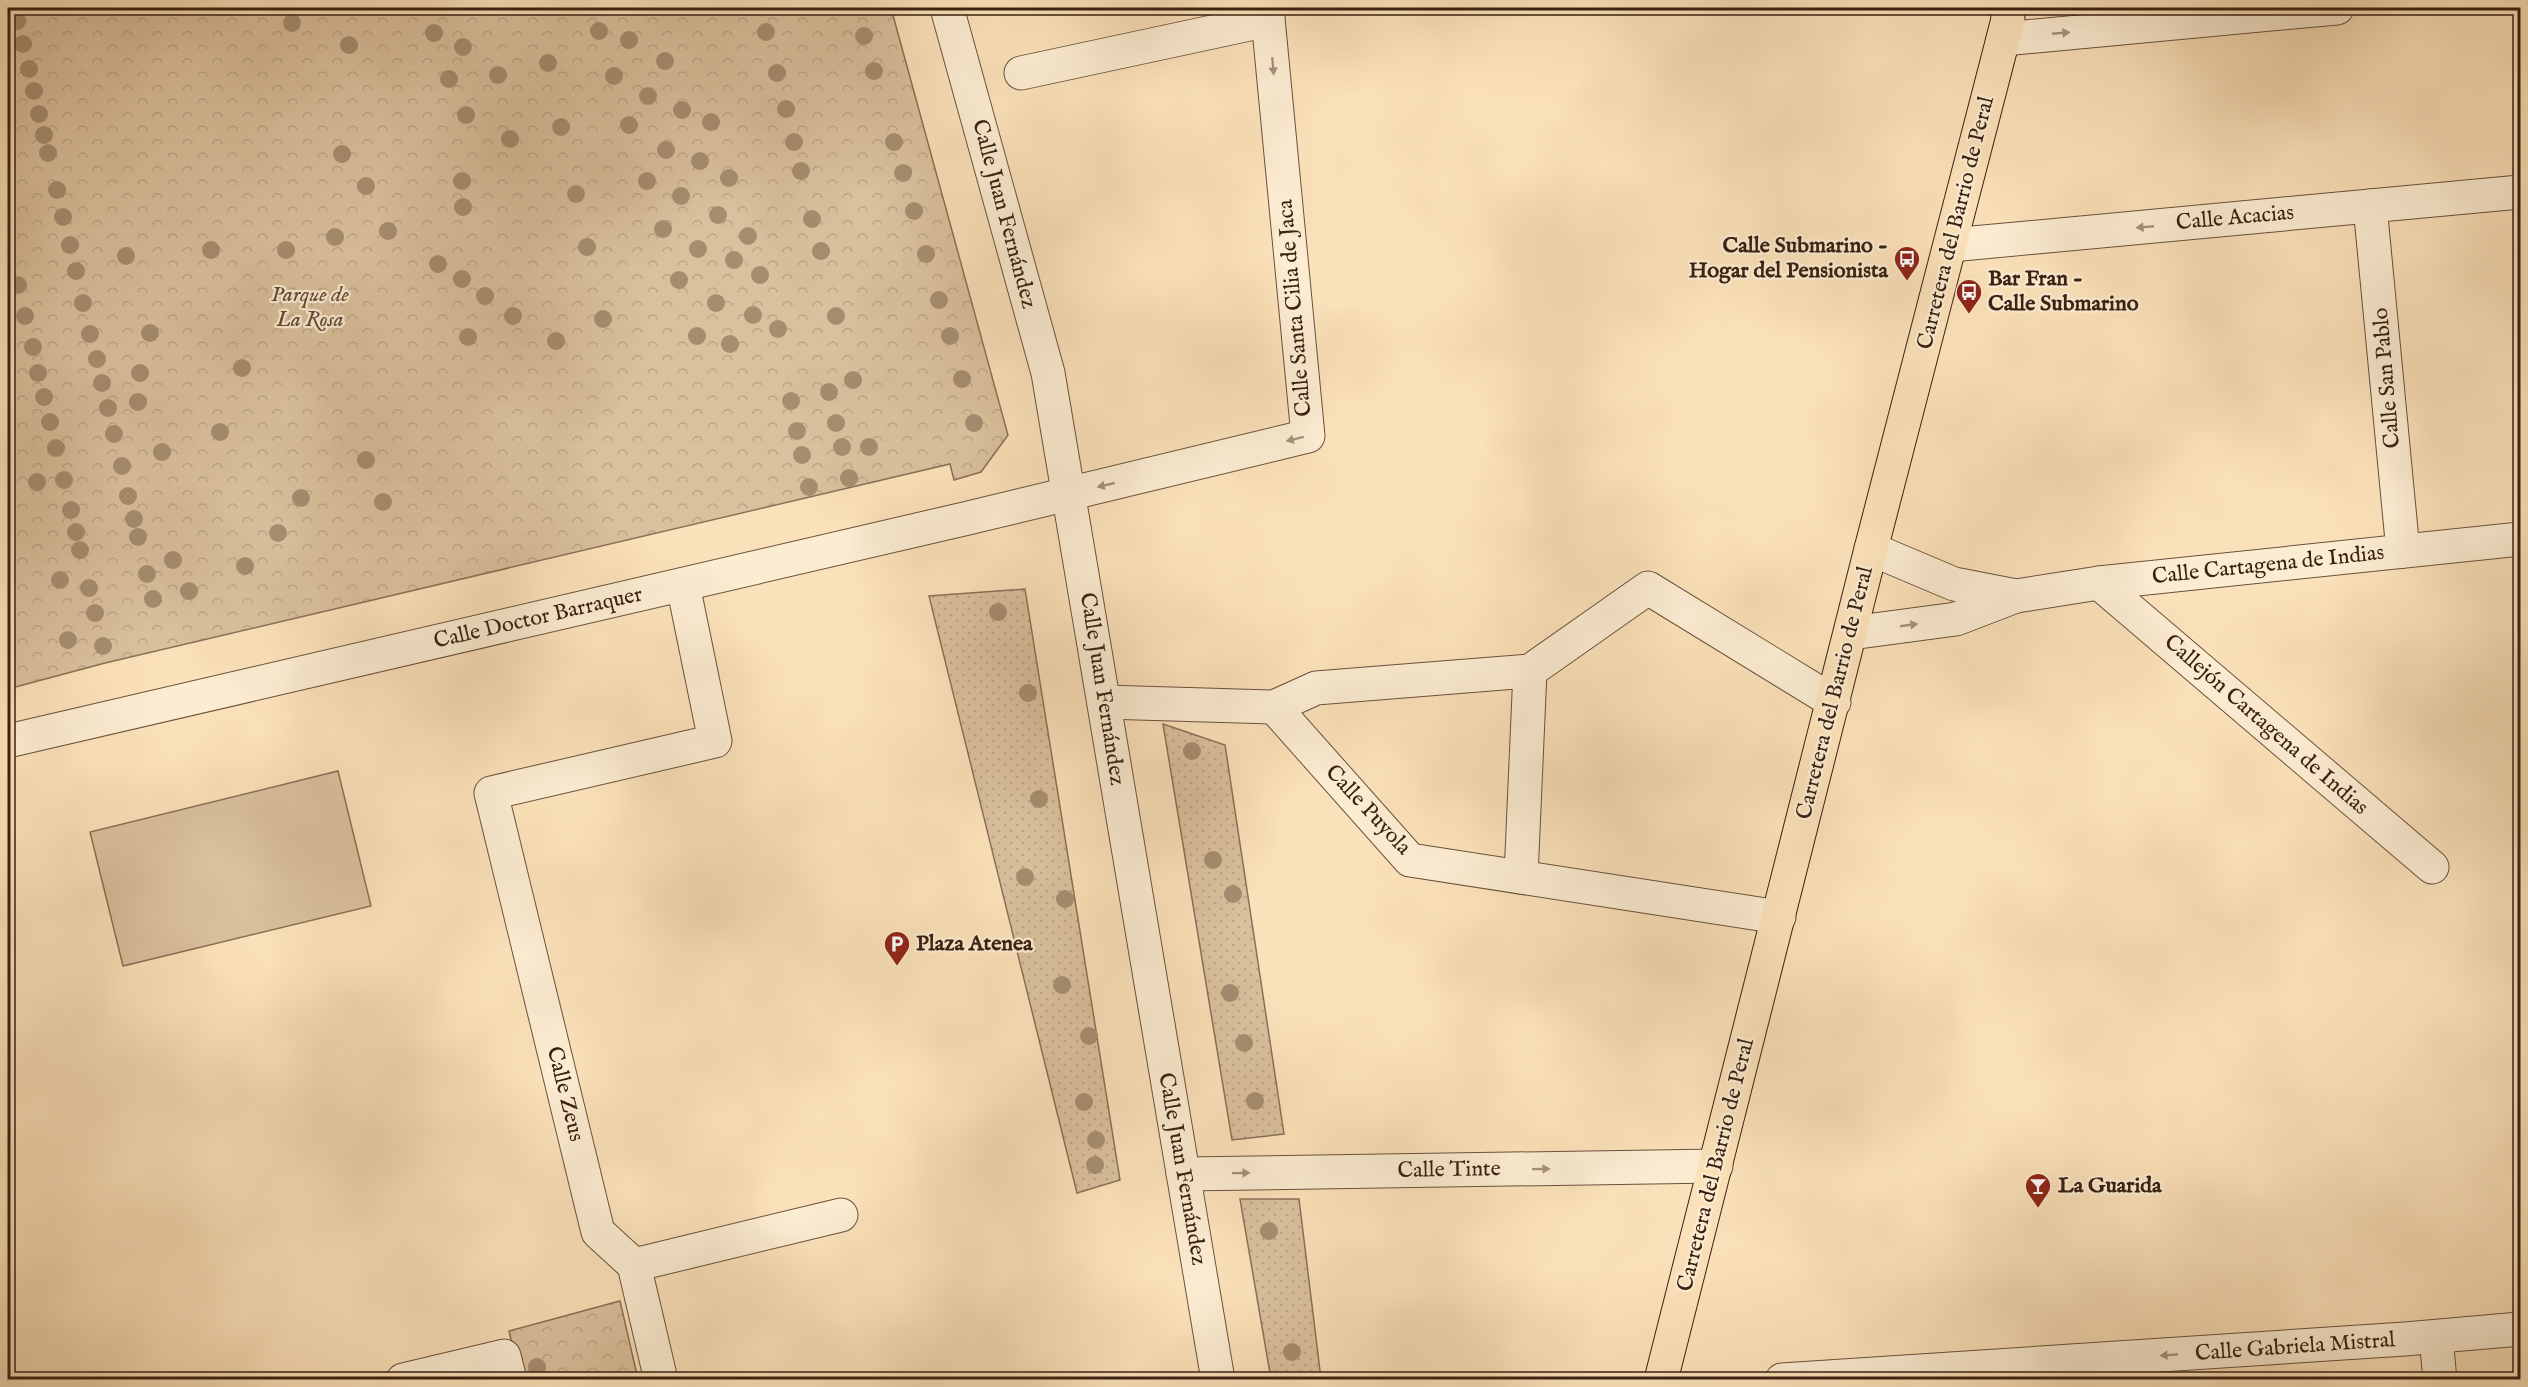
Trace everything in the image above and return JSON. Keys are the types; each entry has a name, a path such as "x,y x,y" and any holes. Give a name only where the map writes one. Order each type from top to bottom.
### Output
{"main road":[{"name":"Carretera del Barrio de Peral","path":"1661,1380 1871,549 2003,39 2008,19 2007,8"}],"street":[{"name":"Calle Juan Fernández","path":"947,8 1048,373 1218,1380"},
{"path":"2003,39 2337,8"},
{"name":"Calle Santa Cilia de Jaca","path":"1069,494 1308,436 1268,14"},
{"path":"1021,73 1268,14"},
{"name":"Calle Acacias","path":"1951,245 2520,192"},
{"name":"Calle San Pablo","path":"2370,206 2403,551"},
{"name":"Calle Doctor Barraquer","path":"8,741 1069,494"},
{"name":"Calle Cartagena de Indias","path":"1851,633 1956,619 2016,596 2099,583 2520,539"},
{"name":"Calle Cartagena de Indias","path":"1871,549 1954,584 2016,596"},
{"name":"Callejón Cartagena de Indias","path":"2099,583 2432,867"},
{"name":"Calle Zeus","path":"634,1264 598,1232 492,794 715,741 683,585"},
{"path":"1104,702 1274,707 1316,688 1530,671 1648,588 1834,702"},
{"path":"1521,877 1530,671"},
{"name":"Calle Puyola","path":"1274,707 1410,860 1779,917"},
{"name":"Calle Tinte","path":"1183,1174 1716,1166"},
{"path":"661,1380 634,1264 841,1215"},
{"name":"Calle Gabriela Mistral","path":"1782,1380 2436,1337 2520,1329"},
{"path":"2436,1337 2440,1380"},
{"path":"404,1380 507,1368"}],"green space":[{"name":"Parque de La Rosa","path":"8,8 891,8 1008,435 981,472 954,480 950,464 105,663 8,689"},
{"path":"1025,589 1120,1180 1077,1193 929,596"},
{"path":"1163,724 1225,745 1284,1134 1232,1140"},
{"path":"338,771 371,906 123,966 90,832"},
{"path":"1240,1199 1299,1199 1321,1379 1271,1379"},
{"path":"620,1301 638,1379 520,1379 509,1331"}],"place":[{"name":"Calle Submarino - Hogar del Pensionista","path":"1907,282"},
{"name":"Bar Fran - Calle Submarino","path":"1969,315"},
{"name":"Plaza Atenea","path":"897,967"},
{"name":"La Guarida","path":"2038,1209"}]}
